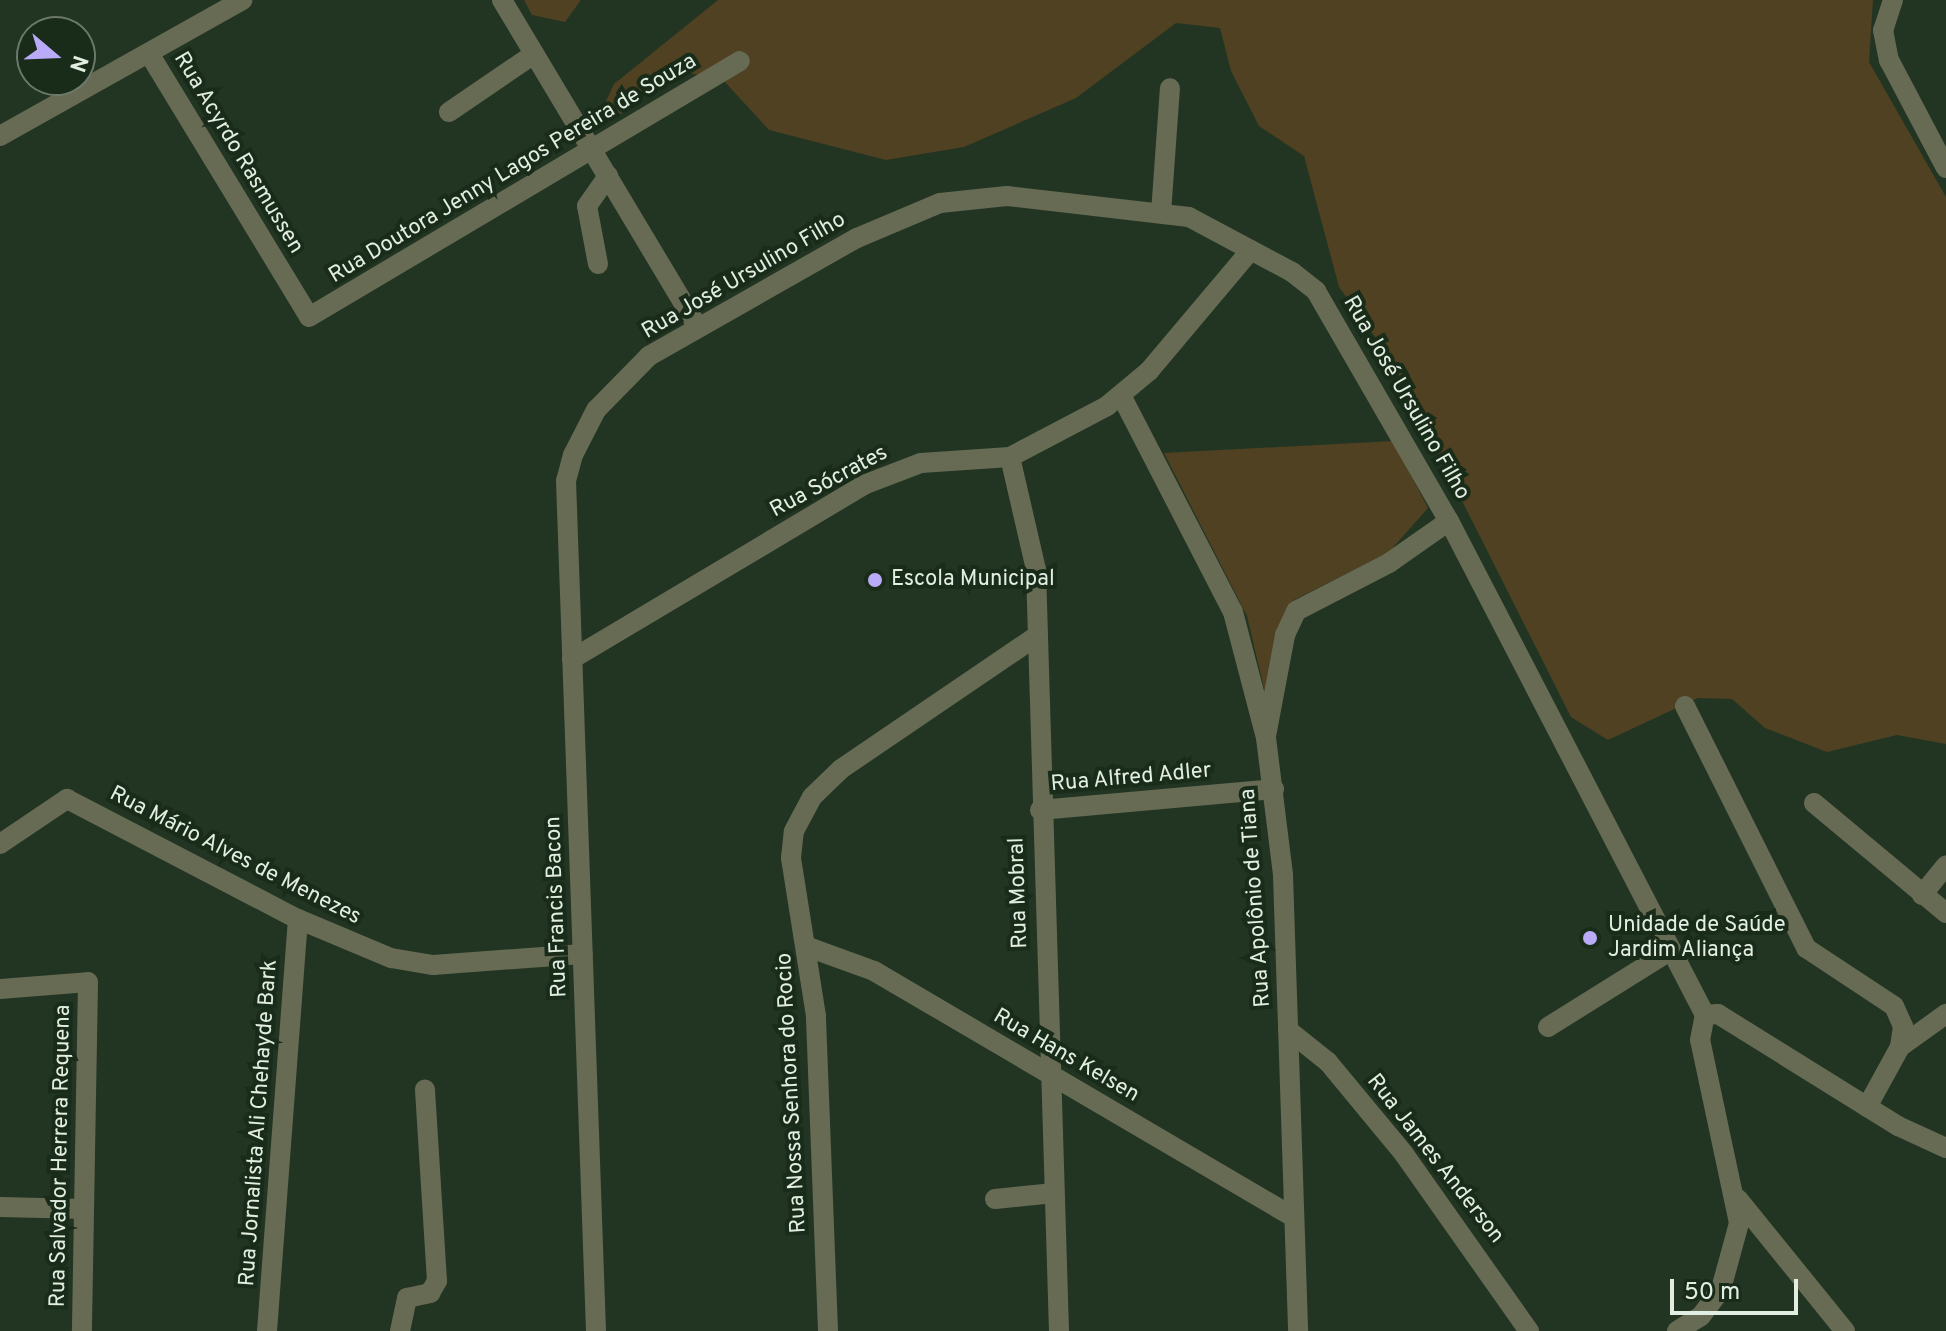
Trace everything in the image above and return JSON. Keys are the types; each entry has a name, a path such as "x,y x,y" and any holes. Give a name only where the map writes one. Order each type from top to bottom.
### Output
{"street":[{"path":"0,136 150,55 242,0"},
{"path":"502,0 698,327"},
{"path":"1893,0 1883,30 1889,60 1946,168"},
{"path":"449,112 534,54"},
{"name":"Rua Acyrdo Rasmussen","path":"150,55 309,317"},
{"name":"Rua Doutora Jenny Lagos Pereira de Souza","path":"309,317 740,61"},
{"path":"1161,213 1170,88"},
{"path":"598,264 587,206 608,176"},
{"name":"Rua José Ursulino Filho","path":"566,481 585,429 614,386 698,327 857,238 940,203 1007,196 1161,213 1202,221 1305,280 1330,310 1449,521 1705,1015"},
{"name":"Rua Sócrates","path":"572,659 878,478 921,463 1010,457 1122,397 1251,250"},
{"name":"Rua Apolônio de Tiana","path":"1122,397 1233,612 1266,738 1274,789 1288,1030 1298,1331"},
{"name":"Rua Mobral","path":"1010,457 1036,570 1034,638 1059,1331"},
{"name":"Rua Francis Bacon","path":"566,481 596,1331"},
{"path":"1266,738 1285,635 1296,611 1389,563 1449,521"},
{"name":"Rua Nossa Senhora do Rocio","path":"828,1331 808,947 791,847 812,797 841,769 1034,638"},
{"path":"1685,706 1806,948 1894,1006 1903,1026 1900,1047 1867,1107"},
{"name":"Rua Alfred Adler","path":"1040,810 1274,789"},
{"name":"Rua Mário Alves de Menezes","path":"0,844 57,801 78,803 298,919 412,963 583,954"},
{"path":"1814,803 1946,913"},
{"path":"1922,895 1946,865"},
{"name":"Rua Jornalista Ali Chehayde Bark","path":"267,1331 298,919"},
{"name":"Rua Hans Kelsen","path":"808,947 874,971 1294,1217"},
{"path":"1548,1027 1671,950"},
{"name":"Rua Salvador Herrera Requena","path":"0,989 88,982 82,1331"},
{"path":"1684,1329 1711,1304 1730,1269 1738,1199 1700,1040 1705,1015 1718,1014 1867,1107 1946,1148"},
{"path":"1900,1047 1946,1014"},
{"name":"Rua James Anderson","path":"1288,1030 1328,1062 1404,1154 1529,1331"},
{"path":"400,1331 407,1298 430,1293 437,1281 425,1089"},
{"path":"995,1199 1054,1193"},
{"path":"1738,1199 1845,1331"},
{"path":"0,1207 84,1209"}],"shaded area":[{"path":"524,0 581,0 565,22 532,15"},
{"path":"718,0 1873,0 1869,62 1946,197 1946,744 1897,735 1827,752 1765,728 1732,699 1698,698 1608,740 1571,717 1389,356 1339,287 1304,156 1259,126 1231,71 1220,28 1176,23 1076,98 964,147 886,160 769,130 723,80 680,71 616,117 600,114 614,84"},
{"path":"1393,441 1428,508 1389,552 1294,600 1283,617 1267,701 1247,616 1164,453"}],"place":[{"name":"Escola Municipal","path":"875,580"},
{"name":"Unidade de Saúde Jardim Aliança","path":"1590,938"}]}
